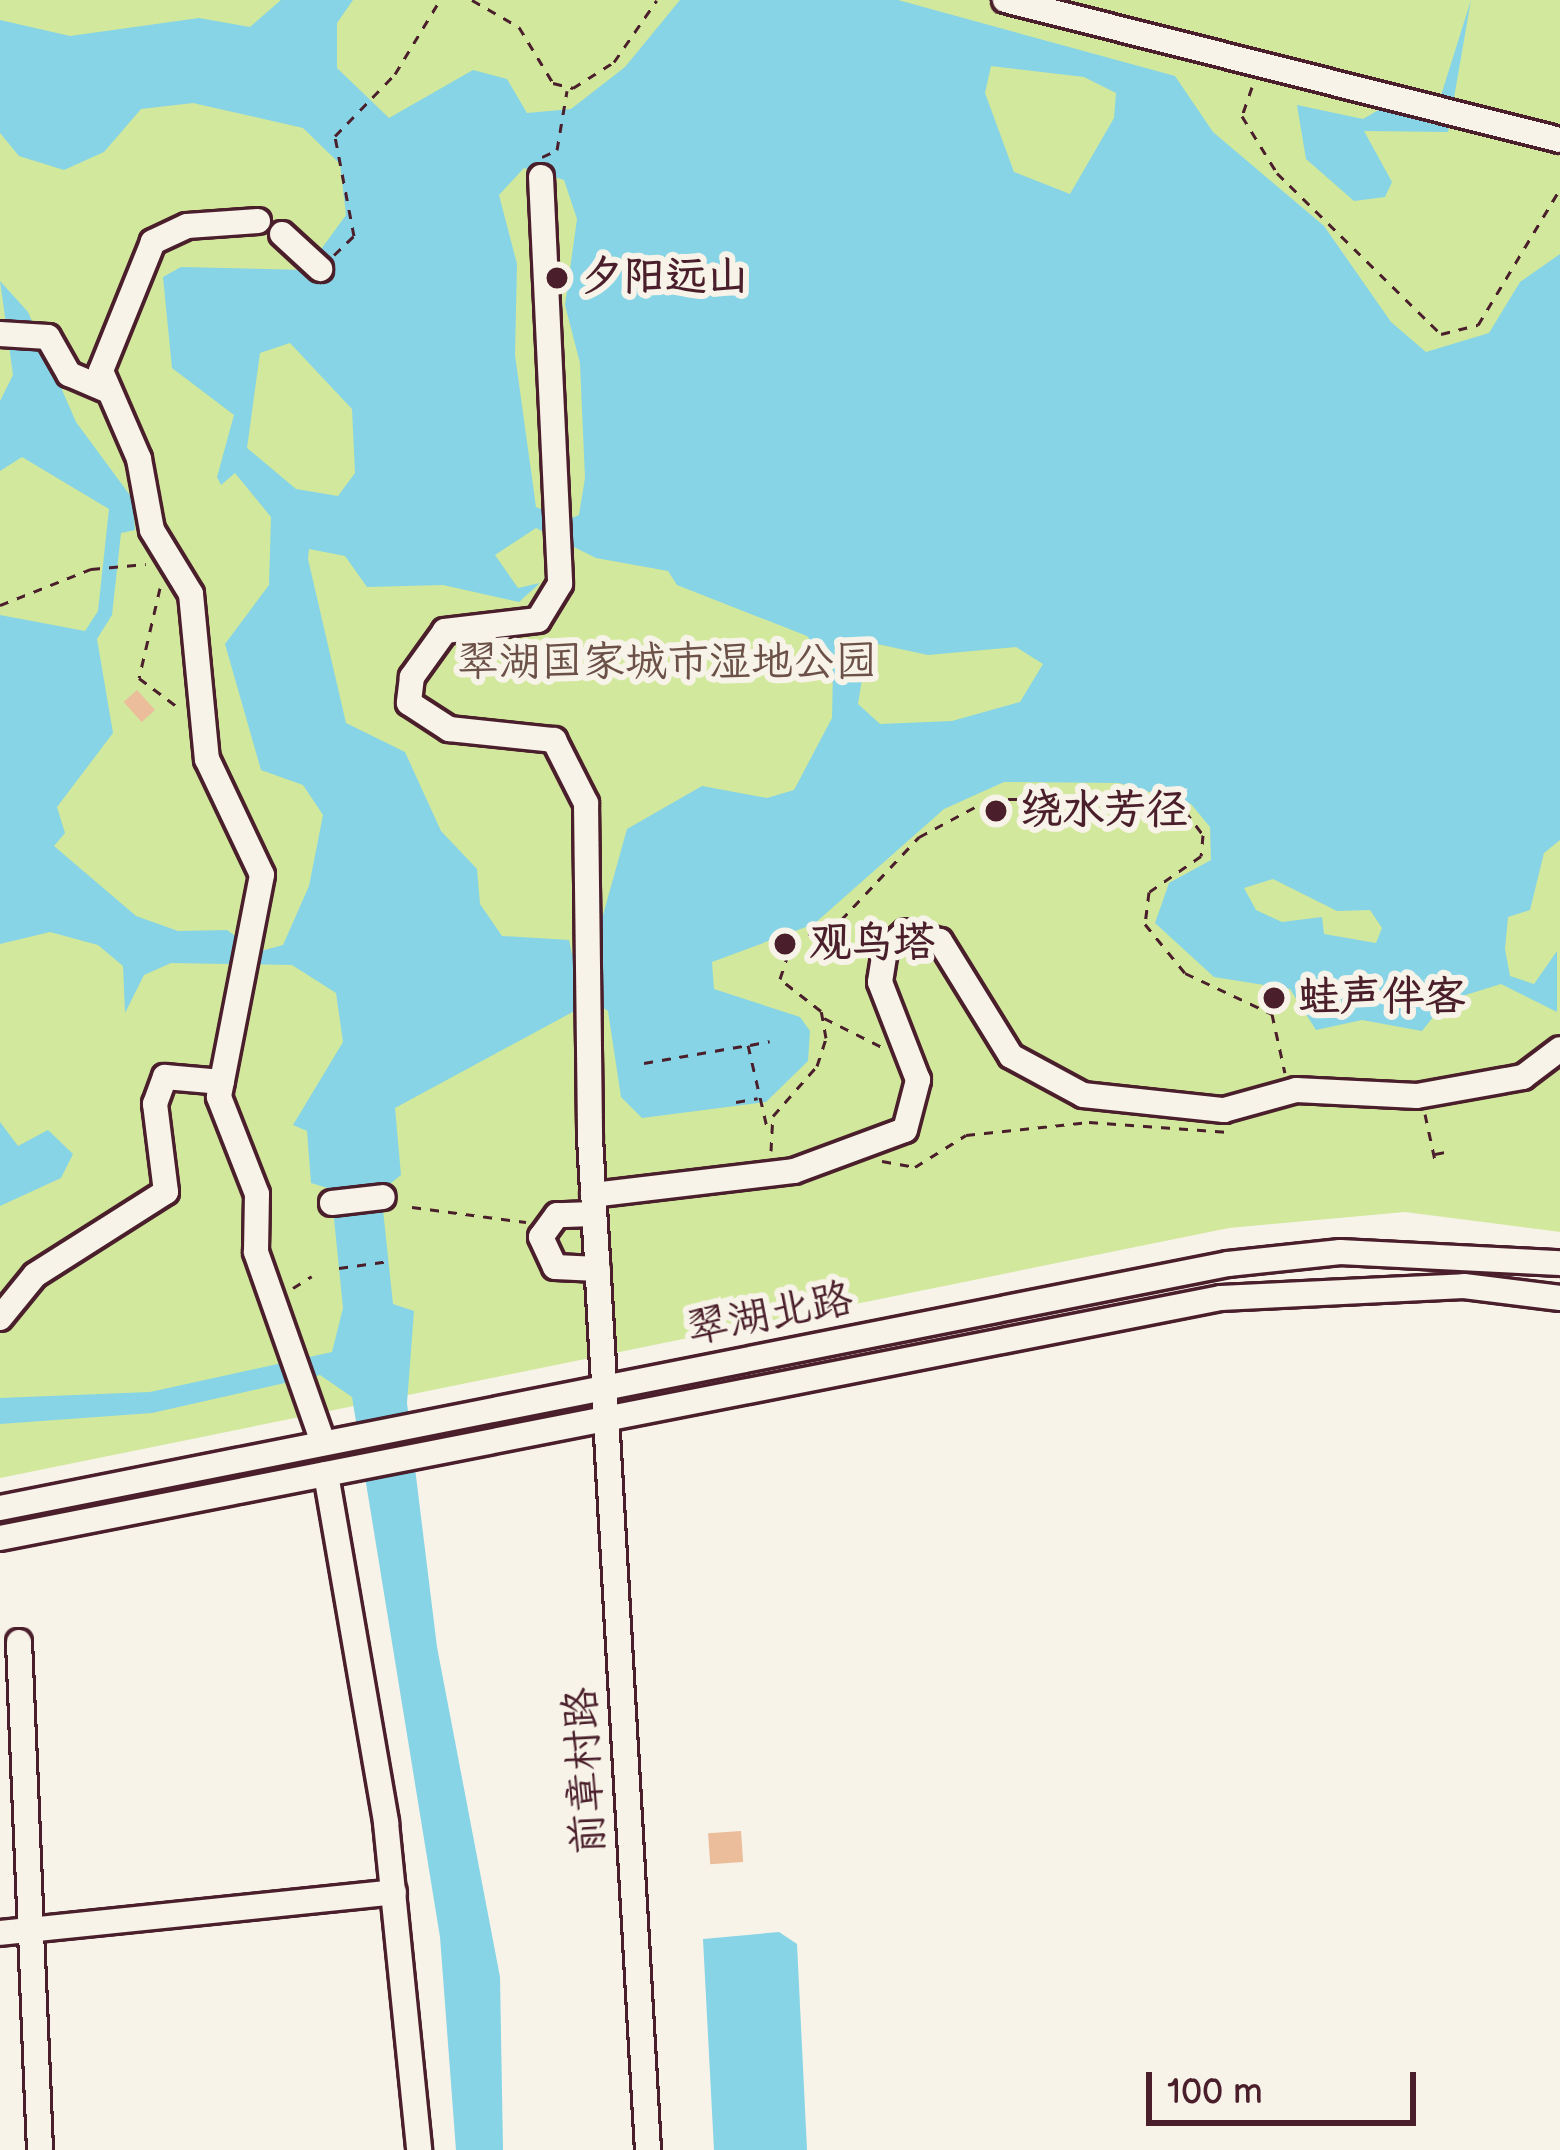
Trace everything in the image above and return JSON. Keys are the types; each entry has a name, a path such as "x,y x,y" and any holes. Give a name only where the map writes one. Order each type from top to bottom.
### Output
{"street":[{"path":"1004,0 1560,140"},
{"name":"前章村路","path":"542,177 560,548 550,608 525,625 445,631 412,677 409,704 449,729 542,735 563,747 586,803 583,947 594,1204 648,2150"},
{"path":"258,221 187,226 153,242 107,341 104,389 131,435 152,530 191,594 207,759 262,875 222,1082 226,1126 260,1205 256,1252 294,1342 323,1442"},
{"path":"282,234 320,269"},
{"path":"0,334 48,337 69,374 104,389"},
{"path":"598,1269 555,1267 542,1250 546,1225 594,1204 776,1174 864,1152 914,1116 919,1080 880,982 885,951 905,932 940,941 997,1041 1061,1090 1224,1110 1292,1092 1421,1095 1523,1077 1560,1049"},
{"path":"0,1318 35,1275 166,1192 155,1104 165,1078 222,1082"},
{"path":"332,1202 383,1197"},
{"name":"翠湖北路","path":"0,1508 1228,1264 1340,1252 1560,1262"},
{"name":"翠湖北路","path":"0,1538 1221,1298 1464,1286 1560,1298"},
{"path":"326,1474 394,1892 419,2150"},
{"path":"19,1642 40,2150"},
{"path":"0,1933 394,1892"}],"path":[{"path":"320,269 354,236 334,136 365,96 395,74 440,0"},
{"path":"472,0 519,27 567,88 567,122"},
{"path":"567,88 599,77 657,0"},
{"path":"1266,66 1243,104 1247,132 1432,331 1478,325 1560,189"},
{"path":"542,177 542,150 557,150 557,122 575,123"},
{"path":"0,605 91,569 119,563"},
{"path":"156,700 139,670 164,568"},
{"path":"907,1052 824,1018 784,988 792,943 841,920 950,816 990,799 1147,799 1185,811 1203,835 1192,868 1149,892 1145,924 1185,973 1272,1014 1292,1092"},
{"path":"767,1129 818,1066 824,1018"},
{"path":"644,1063 770,1041"},
{"path":"748,1045 776,1174"},
{"path":"1421,1095 1436,1165"},
{"path":"736,1102 760,1097"},
{"path":"864,1152 915,1168 979,1133 1106,1120 1195,1136 1242,1129"},
{"path":"1433,1154 1450,1151"},
{"path":"412,1208 546,1225"},
{"path":"339,1268 390,1262"},
{"path":"277,1300 312,1276"}],"green space":[{"name":"翠湖国家城市湿地公园","path":"0,0 1560,0 1560,1232 1405,1212 1229,1228 0,1478"}],"water":[{"path":"281,0 353,0 337,23 337,68 389,118 473,70 507,79 527,113 571,109 625,67 680,0 898,0 1175,76 1213,132 1324,226 1391,322 1426,352 1489,333 1520,282 1560,254 1560,840 1544,853 1530,910 1508,917 1505,949 1510,976 1534,984 1557,951 1557,1012 1501,984 1446,1001 1422,1031 1362,1020 1316,1030 1290,989 1214,977 1155,923 1169,883 1211,860 1210,827 1191,804 1119,783 1004,782 944,809 814,924 712,962 714,989 800,1017 810,1031 808,1061 766,1102 642,1118 621,1097 608,1011 593,1001 395,1108 401,1175 381,1191 393,1304 414,1311 407,1403 437,1647 500,1977 503,2150 456,2150 440,1937 352,1397 320,1375 152,1413 0,1424 0,1398 150,1392 332,1352 343,1308 331,1189 311,1183 307,1131 293,1125 343,1042 336,993 292,965 171,963 144,975 125,1013 123,966 98,945 50,932 0,944 0,615 85,631 98,611 109,509 22,457 0,471 0,401 13,375 0,281 28,312 76,422 132,498 135,530 121,533 112,615 97,639 113,733 57,807 65,833 54,846 136,916 178,931 227,930 257,952 283,945 309,886 323,815 303,785 261,770 225,644 269,585 271,517 235,473 221,485 217,477 234,415 172,368 163,277 181,267 306,270 346,215 340,164 303,128 193,103 141,109 104,152 64,170 19,156 0,133 0,20 70,36 199,18 250,27","holes":["991,66 1084,77 1116,93 1114,118 1070,194 1014,172 985,93","524,168 564,180 577,219 565,305 580,363 585,478 579,515 567,520 536,507 515,355 517,264 499,195","290,343 352,409 355,473 338,496 296,489 247,448 260,353","536,528 596,558 668,571 677,585 807,636 833,670 832,718 794,790 767,798 702,786 627,829 591,958 572,954 569,940 502,936 480,904 477,869 441,831 405,752 346,723 309,549 345,556 367,587 443,585 519,602 540,583 518,588 495,555","868,642 928,655 1016,647 1043,664 1020,702 952,721 880,724 858,704","1273,879 1337,911 1370,910 1382,928 1376,943 1324,934 1322,917 1282,922 1256,910 1244,888"]},
{"path":"1471,0 1448,132 1364,131 1392,182 1385,197 1354,201 1306,159 1297,105 1363,119 1382,108 1432,124"},
{"path":"0,1122 18,1146 48,1130 73,1154 61,1178 0,1206"},
{"path":"779,1932 797,1944 807,2150 714,2150 703,1939"}],"building":[{"path":"137,690 155,710 142,722 124,702"},
{"path":"741,1831 743,1862 710,1864 708,1833"}],"place":[{"name":"夕阳远山","path":"557,278"},
{"name":"绕水芳径","path":"996,811"},
{"name":"观鸟塔","path":"785,944"},
{"name":"蛙声伴客","path":"1274,998"}]}
